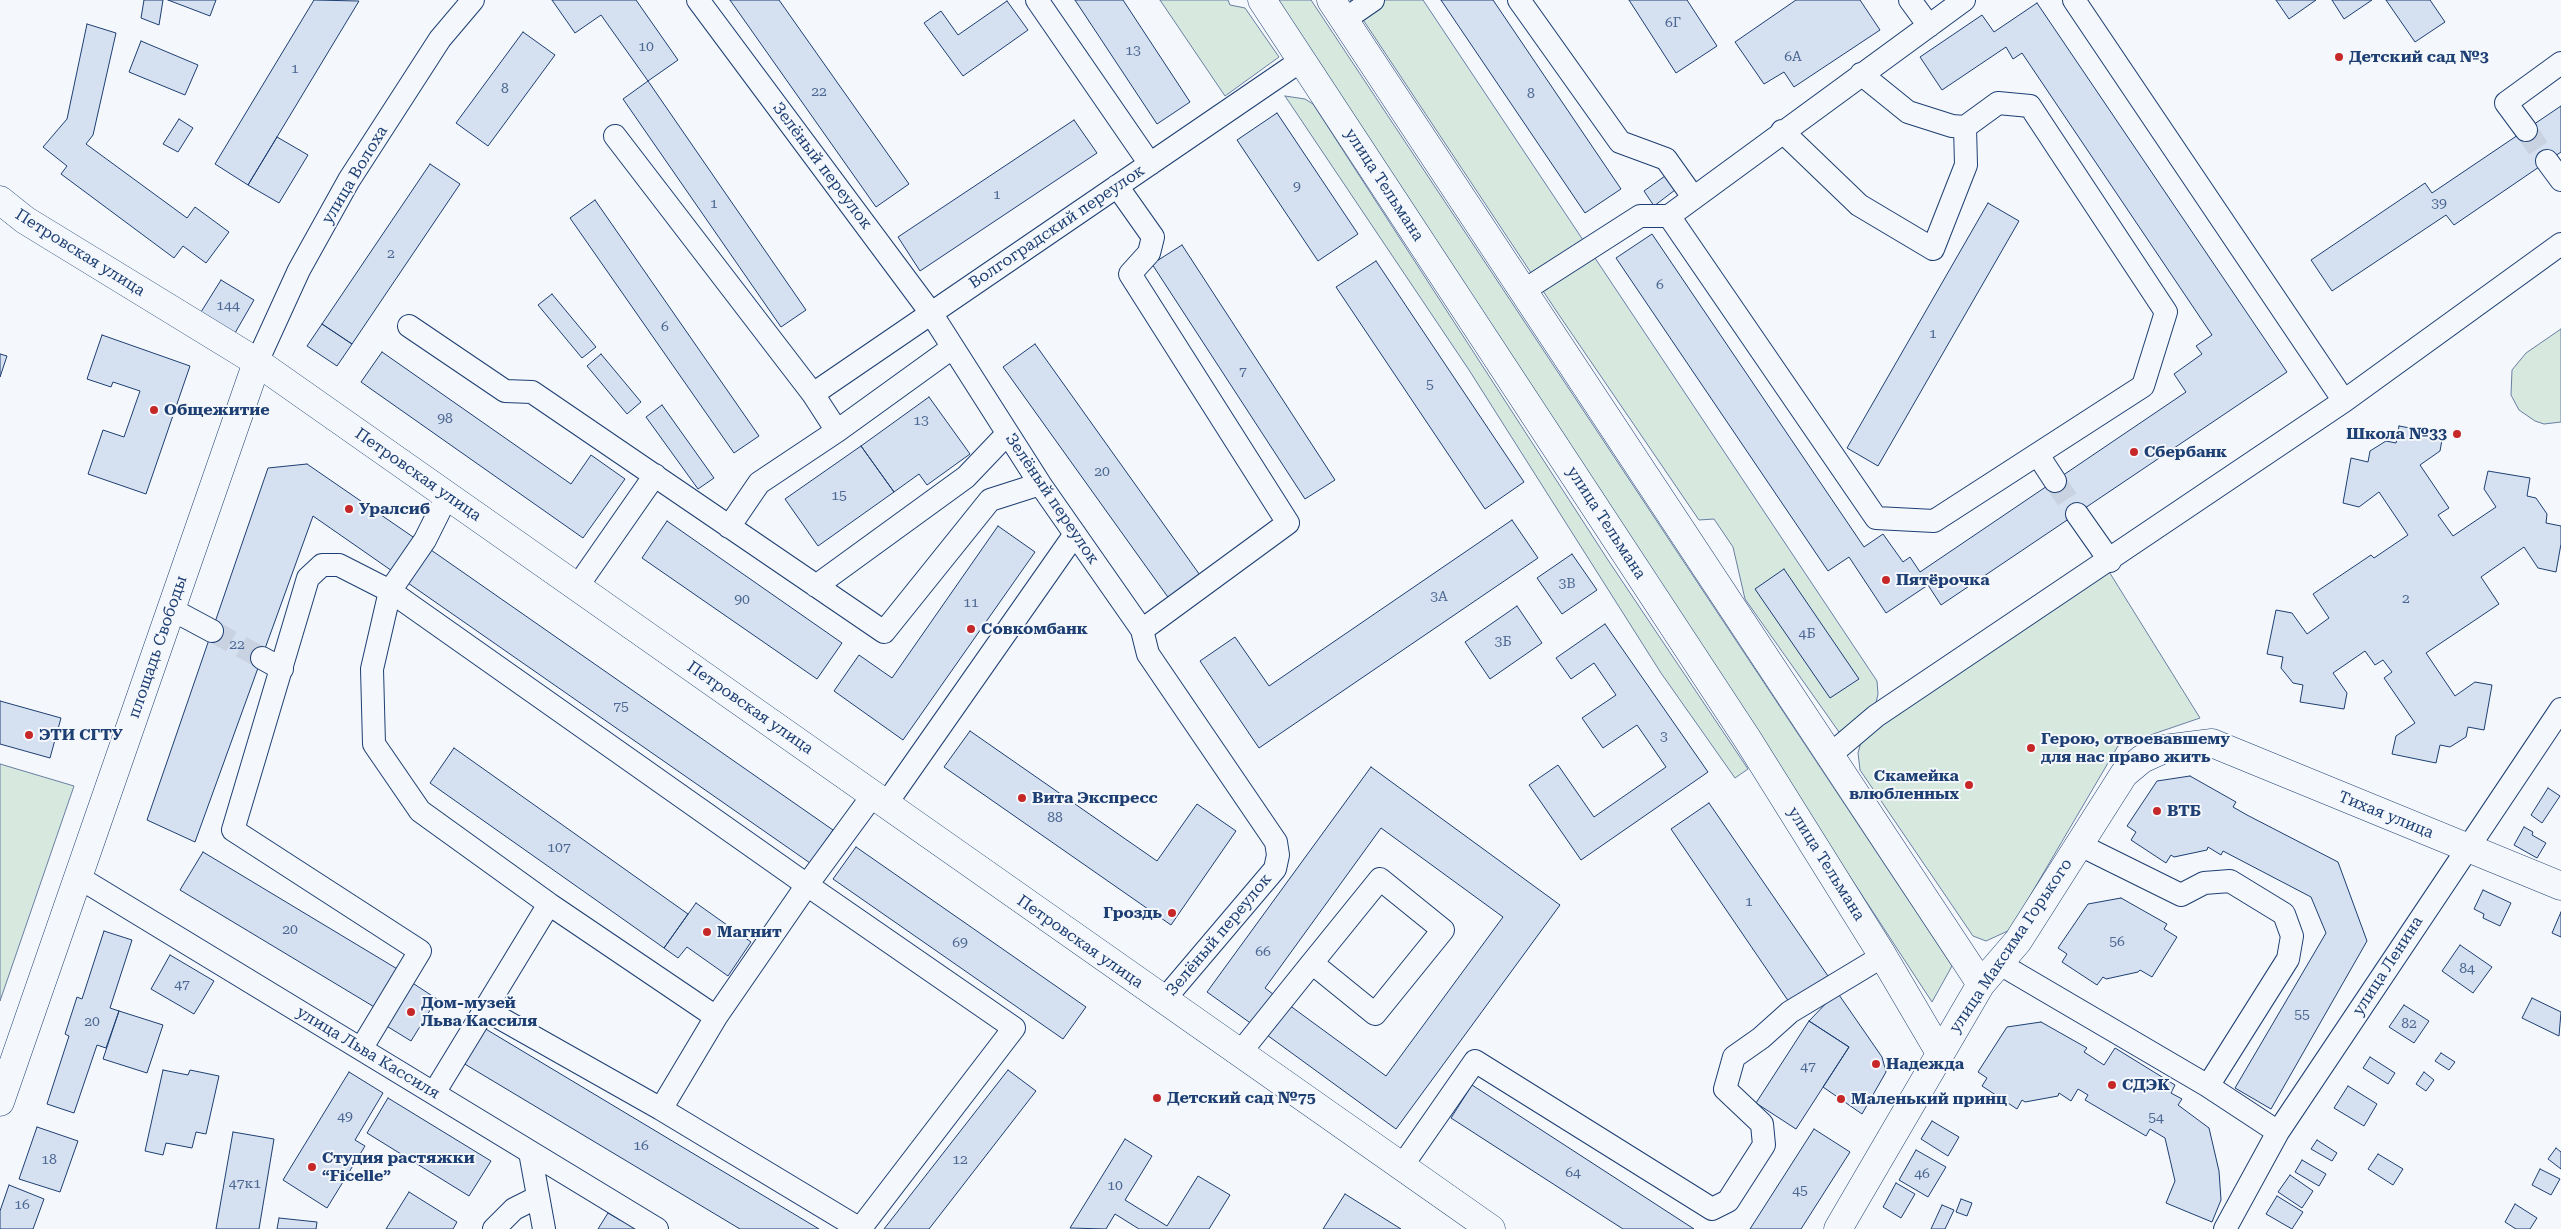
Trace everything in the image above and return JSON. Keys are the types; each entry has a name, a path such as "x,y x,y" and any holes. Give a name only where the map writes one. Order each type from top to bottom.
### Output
{"main road":[{"name":"улица Тельмана","path":"1262,0 1748,740 1883,956 1940,1053"},
{"path":"1338,10 1981,984"},
{"name":"Петровская улица","path":"0,200 24,220 257,362 1163,1001 1491,1229"},
{"name":"площадь Свободы","path":"0,1102 6,1064 78,877 257,362"},
{"name":"Тихая улица","path":"2212,743 2561,886"},
{"name":"улица Максима Горького","path":"1838,1229 1981,984 2018,941 2124,774 2142,759 2164,749 2212,743"}],"street":[{"name":"улица Волоха","path":"257,362 300,270 349,180 440,39 473,0"},
{"name":"Зелёный переулок","path":"698,0 931,313 1040,484 1142,630 1148,654 1276,842 1278,856 1275,868 1163,1001"},
{"path":"1037,0 1150,164"},
{"path":"1338,10 1373,0"},
{"path":"1519,0 1620,142 1666,159 1693,197"},
{"path":"1910,0 1929,26"},
{"path":"1523,291 1640,216 1669,216 1782,131 1964,0"},
{"path":"2074,0 2344,401"},
{"name":"Волгоградский переулок","path":"813,394 1302,60"},
{"path":"2526,130 2506,103 2561,63"},
{"path":"1669,216 1876,518 1934,520 2144,386 2166,312 2030,106 1998,103 1965,128 1952,126 1908,112 1862,74"},
{"path":"1782,131 1859,205 1934,249 1966,165 1965,128"},
{"path":"614,136 813,394 837,431"},
{"path":"2547,161 2561,180"},
{"path":"1117,186 1153,237 1150,254 1130,274 1288,523 1142,630"},
{"path":"1830,755 1876,716 2110,561 2344,401 2561,244"},
{"path":"409,326 505,391 532,392 884,632 990,500 1040,484"},
{"path":"729,527 759,483 837,431 952,348"},
{"path":"816,586 966,477 1007,434"},
{"path":"2038,455 2055,481"},
{"path":"577,587 655,476"},
{"path":"447,496 425,540 390,591 372,669 374,744 420,812 549,904 716,1017"},
{"path":"2077,514 2110,561"},
{"path":"661,1109 716,1017 806,884 880,800 1075,534"},
{"path":"361,1049 420,951 233,830 308,578 322,565 339,565 390,591 1014,1028 860,1229 661,1109 484,1009"},
{"path":"171,609 212,631"},
{"path":"262,658 282,669"},
{"name":"улица Ленина","path":"2225,1229 2278,1132 2466,847 2561,709"},
{"path":"2080,845 2181,895 2204,883 2230,881 2284,914 2292,936 2288,959 2208,1086"},
{"name":"улица Льва Кассиля","path":"78,877 658,1229"},
{"path":"1239,1054 1312,963 1380,879 1443,930 1375,1014 1312,963"},
{"path":"434,1093 549,904"},
{"path":"1402,1166 1475,1062 1712,1208 1728,1201 1764,1145 1762,1124 1725,1089 1734,1057 1761,1038 1790,1012 1883,956"},
{"path":"2000,964 2208,1086 2278,1132"},
{"path":"530,1152 544,1229"},
{"path":"494,1229 514,1209 538,1197"}],"shaded area":[{"path":"1160,0 1228,0 1230,5 1245,8 1279,57 1225,96"},
{"path":"1276,0 1311,0 1952,966 1932,1002"},
{"path":"1350,0 1423,0 1877,681 1878,694 1875,707 1854,727 1839,732 1745,599 1733,547 1714,519 1699,520 1557,312"},
{"path":"1285,96 1305,99 1313,104 1608,560 1748,769 1735,778 1661,673 1469,370"},
{"path":"2561,329 2561,422 2544,424 2535,421 2519,410 2511,395 2512,370 2526,353"},
{"path":"2108,570 2200,718 2118,746 2010,930 1986,941 1973,936 1860,770 1858,753 1863,735"},
{"path":"0,764 74,786 0,1001"}],"building":[{"path":"144,0 163,0 159,25 141,18"},
{"path":"168,0 216,0 210,16"},
{"path":"314,0 359,1 248,185 215,164"},
{"path":"552,0 636,0 678,60 648,81 601,15 575,33"},
{"path":"730,0 779,0 909,184 876,207"},
{"path":"1075,0 1123,0 1190,102 1157,124"},
{"path":"1441,0 1493,0 1621,189 1585,213"},
{"path":"1629,0 1687,0 1717,46 1676,73"},
{"path":"1796,0 1860,0 1880,30 1794,87 1784,72 1764,84 1735,42"},
{"path":"2276,0 2316,0 2289,19"},
{"path":"2332,0 2372,0 2344,19"},
{"path":"2386,0 2430,0 2445,22 2415,42"},
{"path":"1007,1 1028,30 963,76 924,23 941,11 958,35"},
{"path":"2037,3 2287,372 1941,605 1928,585 1886,613 1849,557 1828,571 1616,258 1652,234 1864,547 1883,534 1903,562 1910,557 1920,572 2186,392 2174,374 2202,354 2196,346 2212,335 2022,53 2013,59 2006,47 1942,90 1920,57 1982,15 1994,32"},
{"path":"87,24 116,33 93,135 86,144 187,218 195,207 229,232 206,263 183,246 174,258 61,174 67,166 43,147 67,119"},
{"path":"523,32 555,55 488,146 456,123"},
{"path":"141,41 198,65 185,95 129,72"},
{"path":"648,81 806,310 781,327 623,99"},
{"path":"2561,106 2561,152 2454,225 2446,215 2332,291 2311,260 2425,183 2432,193"},
{"path":"1277,113 1358,234 1318,261 1237,140"},
{"path":"179,119 193,128 178,152 163,144"},
{"path":"1074,120 1097,153 920,271 898,237"},
{"path":"277,137 308,155 279,203 248,185"},
{"path":"430,164 460,184 352,344 322,324"},
{"path":"1665,176 1675,190 1654,206 1644,191"},
{"path":"595,200 759,436 734,453 570,218"},
{"path":"1988,203 2019,221 1878,466 1847,448"},
{"path":"1182,245 1335,480 1305,499 1152,264"},
{"path":"1376,261 1524,482 1485,509 1336,287"},
{"path":"221,280 254,300 235,333 201,312"},
{"path":"552,294 596,347 582,358 538,305"},
{"path":"322,324 352,344 337,366 307,346"},
{"name":"Общежитие","path":"102,335 190,366 146,494 88,474 103,430 124,437 140,391 113,382 111,387 87,379"},
{"path":"1035,344 1202,578 1170,600 1003,367"},
{"path":"382,352 571,484 591,455 625,479 583,538 361,382"},
{"path":"0,354 7,356 0,377"},
{"path":"601,354 641,402 627,414 587,366"},
{"path":"929,397 970,454 927,485 919,474 894,492 861,446"},
{"path":"662,405 714,478 698,489 646,417"},
{"path":"2399,426 2443,434 2440,451 2420,465 2449,508 2438,515 2453,536 2496,507 2484,489 2488,471 2530,478 2527,496 2536,498 2547,514 2546,523 2561,526 2561,544 2556,572 2538,568 2524,547 2481,577 2499,604 2426,653 2455,696 2475,682 2492,685 2484,730 2468,727 2466,737 2450,747 2440,745 2436,763 2392,754 2396,736 2415,723 2384,678 2392,672 2383,660 2375,665 2365,651 2333,673 2347,693 2344,709 2300,702 2303,685 2293,683 2281,668 2283,657 2267,654 2276,610 2292,613 2307,634 2329,618 2313,594 2371,555 2374,558 2408,535 2379,492 2359,507 2343,503 2351,458 2368,462 2370,451 2386,441 2396,443"},
{"path":"861,446 894,492 818,546 785,499"},
{"path":"307,464 416,539 395,573 313,516 195,842 147,820 268,468"},
{"path":"1512,520 1538,558 1259,748 1200,661 1235,637 1269,686"},
{"path":"667,521 842,643 817,679 642,558"},
{"path":"998,526 1035,552 903,740 834,691 859,655 892,678"},
{"path":"431,550 833,830 810,863 408,583"},
{"path":"1572,554 1597,590 1562,614 1537,578"},
{"path":"1784,569 1859,679 1830,698 1755,589"},
{"path":"1517,606 1542,643 1490,679 1465,642"},
{"path":"1605,624 1708,772 1581,860 1529,785 1558,765 1594,817 1666,767 1637,725 1603,748 1582,718 1616,695 1594,663 1571,679 1556,658"},
{"path":"0,701 61,718 50,758 0,744"},
{"path":"970,731 1157,861 1197,804 1236,831 1171,925 944,767"},
{"path":"454,748 688,914 664,948 430,783"},
{"path":"1371,767 1560,905 1396,1129 1267,1035 1289,1005 1386,1076 1503,917 1381,828 1265,988 1278,998 1256,1027 1207,992"},
{"path":"2190,776 2236,802 2233,807 2338,862 2367,941 2271,1109 2235,1088 2326,933 2311,897 2223,851 2221,855 2208,847 2207,850 2174,857 2171,855 2166,863 2131,840 2136,832 2127,826 2157,781"},
{"path":"2548,788 2560,796 2542,823 2531,815"},
{"path":"1709,803 1828,976 1789,1002 1671,829"},
{"path":"2524,827 2533,832 2532,835 2546,843 2537,858 2514,845"},
{"path":"856,847 1086,1007 1063,1039 833,879"},
{"path":"203,852 399,970 376,1008 180,890"},
{"path":"2483,890 2511,903 2500,926 2483,918 2484,914 2474,909"},
{"path":"2121,898 2167,924 2164,929 2177,937 2152,977 2140,970 2106,979 2103,977 2097,985 2062,962 2067,954 2058,948 2088,904"},
{"name":"Магнит","path":"696,903 751,942 728,976 687,947 678,958 664,948"},
{"path":"2561,912 2561,937 2552,933"},
{"path":"104,931 132,940 110,1008 119,1011 106,1048 97,1045 74,1113 47,1104 69,1036 65,1034 77,997 82,999"},
{"path":"2460,945 2492,967 2473,993 2442,971"},
{"path":"170,955 214,981 194,1014 151,989"},
{"name":"Дом-музей Льва Кассиля","path":"411,982 437,999 411,1041 385,1025"},
{"path":"1837,992 1882,1057 1886,1072 1862,1114 1823,1087 1849,1047 1809,1021"},
{"path":"2532,998 2561,1012 2559,1036 2522,1018"},
{"path":"2404,1005 2429,1021 2414,1043 2389,1027"},
{"path":"119,1011 163,1025 147,1073 103,1059"},
{"path":"1809,1021 1849,1047 1796,1129 1756,1103"},
{"path":"2041,1022 2087,1048 2084,1052 2104,1065 2115,1048 2175,1085 2171,1093 2182,1099 2178,1105 2209,1128 2219,1171 2221,1200 2212,1222 2166,1203 2175,1181 2165,1138 2150,1129 2146,1136 2085,1100 2088,1095 2078,1089 2071,1101 2059,1093 2058,1096 2025,1102 2022,1100 2017,1109 1982,1086 1987,1078 1978,1072 2007,1027"},
{"path":"484,1028 819,1229 740,1229 463,1063"},
{"path":"2441,1053 2455,1062 2449,1070 2435,1061"},
{"path":"2370,1057 2395,1073 2388,1084 2363,1068"},
{"path":"163,1070 188,1075 190,1070 219,1076 206,1134 196,1132 192,1148 166,1143 163,1155 145,1151"},
{"path":"1008,1070 1036,1091 929,1229 884,1229"},
{"path":"349,1072 383,1093 355,1140 365,1146 327,1208 283,1180"},
{"path":"2424,1072 2434,1080 2426,1091 2416,1084"},
{"path":"1472,1085 1694,1229 1623,1229 1451,1118"},
{"path":"2348,1086 2377,1104 2364,1126 2334,1108"},
{"path":"388,1098 491,1161 469,1196 367,1133"},
{"path":"1932,1121 1959,1137 1948,1156 1921,1139"},
{"path":"37,1127 78,1141 60,1192 19,1179"},
{"path":"1814,1129 1850,1152 1801,1229 1750,1229"},
{"path":"233,1132 274,1139 259,1229 216,1229"},
{"path":"1125,1139 1152,1156 1125,1200 1167,1226 1198,1176 1230,1195 1209,1229 1139,1229 1115,1214 1106,1229 1070,1228"},
{"path":"2317,1140 2337,1153 2332,1161 2311,1149"},
{"path":"2556,1148 2561,1152 2561,1169 2548,1159"},
{"path":"1916,1150 1946,1167 1928,1197 1899,1180"},
{"path":"2378,1154 2403,1169 2393,1185 2368,1169"},
{"path":"2302,1160 2326,1174 2319,1186 2295,1172"},
{"path":"2540,1169 2560,1179 2551,1195 2532,1185"},
{"path":"2290,1175 2313,1191 2302,1208 2278,1192"},
{"path":"1896,1183 1915,1194 1901,1218 1883,1207"},
{"path":"9,1185 44,1199 33,1229 0,1229 0,1211"},
{"path":"409,1192 457,1222 453,1229 386,1229"},
{"path":"1345,1194 1401,1229 1323,1229"},
{"path":"2277,1196 2303,1212 2292,1229 2266,1214"},
{"path":"1961,1199 1972,1203 1967,1216 1956,1212"},
{"path":"2515,1204 2537,1218 2530,1229 2516,1229 2505,1222"},
{"path":"1942,1205 1954,1210 1945,1229 1931,1229"},
{"path":"608,1213 620,1220 622,1215 644,1229 598,1229"},
{"path":"279,1218 317,1222 316,1229 277,1229"}],"tunnel":[{"path":"2526,130 2547,161"},
{"path":"2055,481 2077,514"},
{"path":"212,631 262,658"}],"place":[{"name":"Детский сад №3","path":"2339,57"},
{"name":"Общежитие","path":"154,410"},
{"name":"Школа №33","path":"2457,434"},
{"name":"Сбербанк","path":"2134,452"},
{"name":"Уралсиб","path":"349,509"},
{"name":"Пятёрочка","path":"1886,580"},
{"name":"Совкомбанк","path":"971,629"},
{"name":"ЭТИ СГТУ","path":"29,735"},
{"name":"Герою, отвоевавшему для нас право жить","path":"2031,748"},
{"name":"Скамейка влюбленных","path":"1969,785"},
{"name":"Вита Экспресс","path":"1022,798"},
{"name":"ВТБ","path":"2157,811"},
{"name":"Гроздь","path":"1172,913"},
{"name":"Магнит","path":"707,932"},
{"name":"Дом-музей Льва Кассиля","path":"411,1012"},
{"name":"Надежда","path":"1876,1064"},
{"name":"СДЭК","path":"2112,1085"},
{"name":"Детский сад №75","path":"1157,1098"},
{"name":"Маленький принц","path":"1841,1099"},
{"name":"Студия растяжки “Ficelle”","path":"312,1167"}]}
